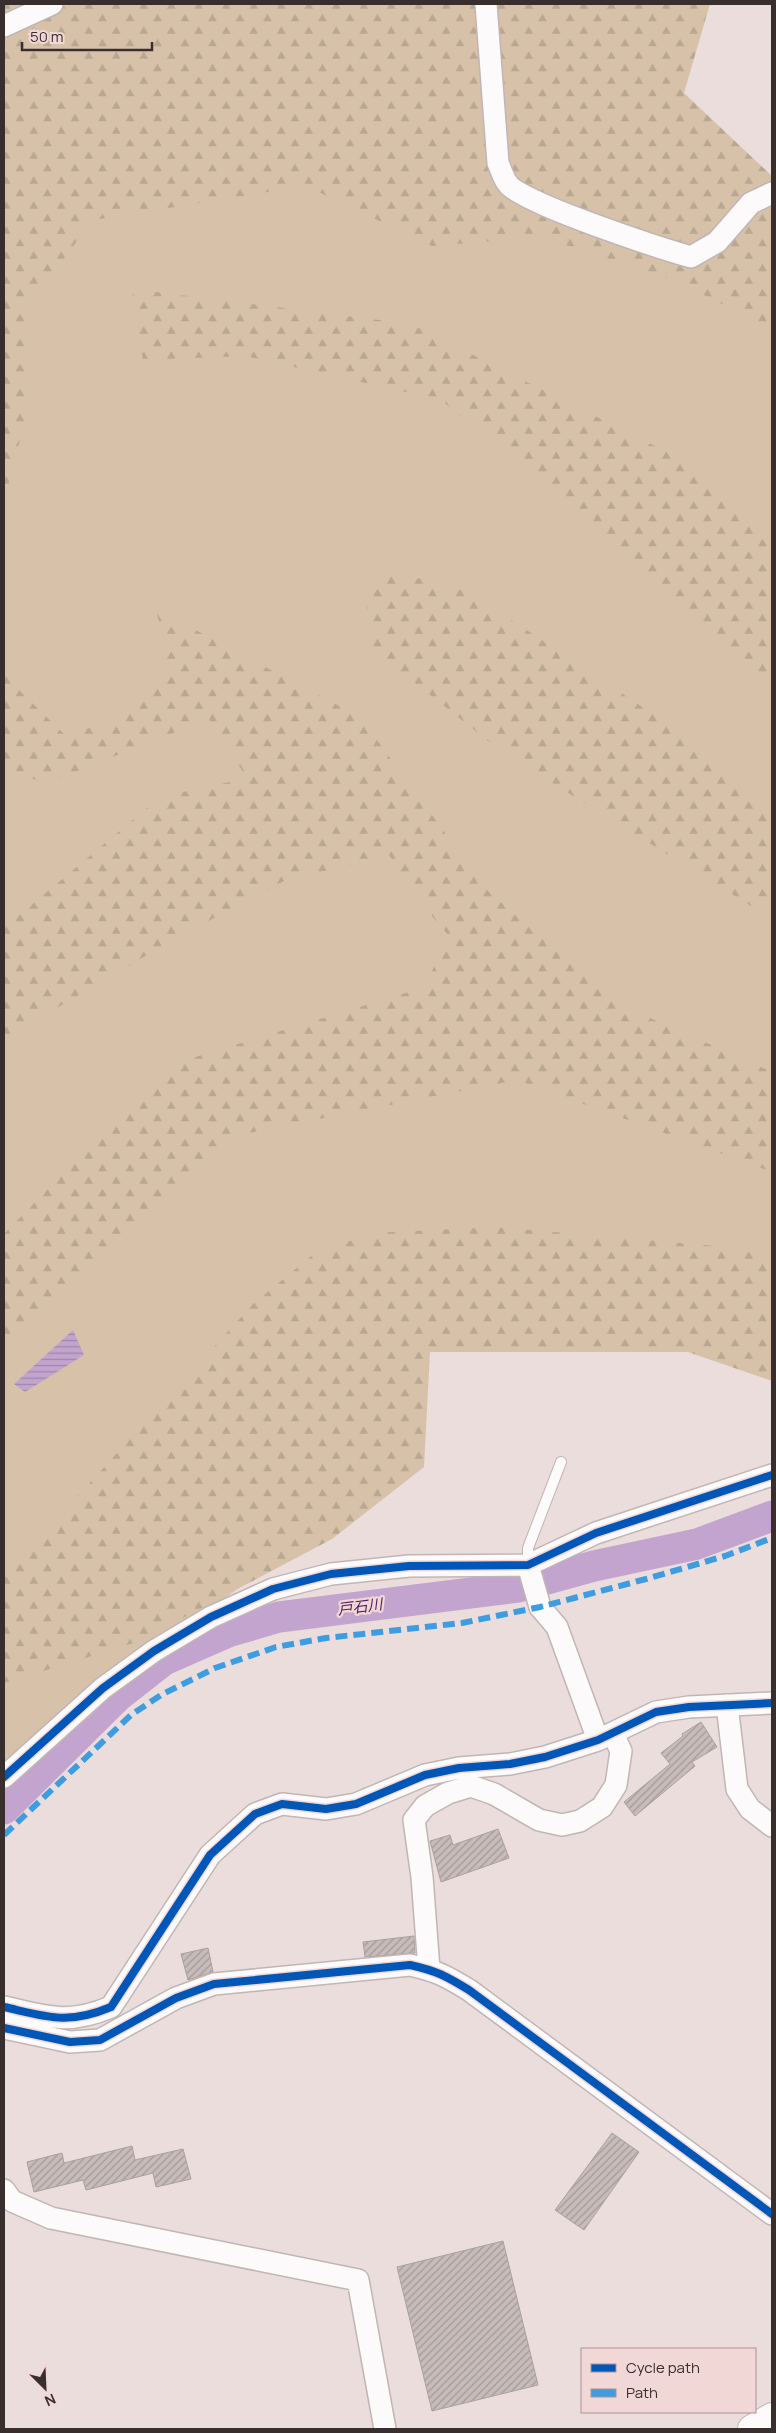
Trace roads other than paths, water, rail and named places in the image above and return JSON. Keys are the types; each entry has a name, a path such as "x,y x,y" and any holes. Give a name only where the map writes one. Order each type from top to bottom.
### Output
{"main road":[{"path":"752,2429 772,2417"}],"street":[{"path":"4,26 52,4"},
{"path":"486,4 498,163 508,185 535,200 651,246 691,257 717,242 751,203 772,193"},
{"path":"4,1776 103,1688 154,1651 211,1617 273,1589 331,1574 409,1566 528,1565 596,1533 772,1475"},
{"path":"429,1969 422,1877 414,1820 425,1806 448,1793 471,1786 494,1794 539,1820 562,1825 580,1822 602,1808 616,1785 621,1751 605,1737 557,1627 540,1607 528,1565"},
{"path":"4,2008 57,2019 88,2017 112,2008 210,1855 255,1814 282,1804 326,1809 356,1804 425,1775 459,1768 510,1764 605,1737 656,1712 689,1707 772,1703"},
{"path":"727,1705 737,1789 750,1809 772,1826"},
{"path":"4,2028 70,2042 100,2040 176,1998 214,1984 410,1965 429,1969 439,1972 469,1990 772,2214"},
{"path":"4,2190 12,2201 51,2218 358,2280 385,2429"}],"lane":[{"path":"528,1565 528,1548 561,1462"}],"waterway":[{"name":"戸石川","path":"4,1809 118,1696 164,1660 228,1632 279,1617 518,1587 594,1566 697,1544 772,1516"}]}
